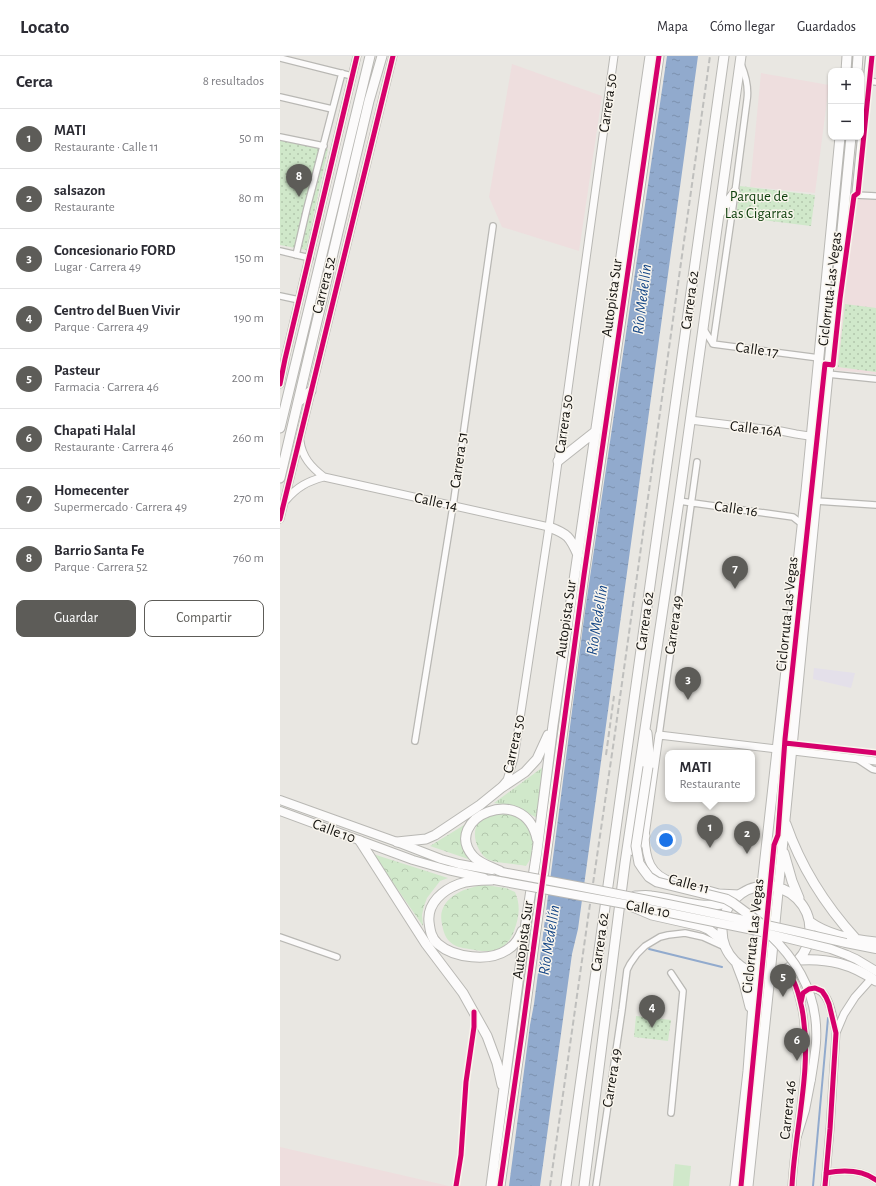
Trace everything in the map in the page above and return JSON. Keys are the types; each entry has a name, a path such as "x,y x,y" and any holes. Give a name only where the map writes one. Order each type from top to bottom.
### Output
{"main road":[{"name":"Carrera 52","path":"280,428 283,408 370,56"},
{"name":"Carrera 52","path":"280,478 369,100 382,56"},
{"name":"Autopista Sur","path":"491,1186 553,725 650,56"},
{"name":"Autopista Sur","path":"500,1186 584,574 659,56"},
{"name":"Carrera 62","path":"566,1186 724,56"},
{"path":"846,68 847,56"},
{"path":"857,68 858,56"},
{"name":"Carrera 62","path":"584,1186 625,863 679,501 740,59"},
{"path":"736,1186 756,973 762,885 812,437 840,140"},
{"path":"748,1186 816,501 850,140"},
{"path":"719,215 735,192"},
{"path":"298,402 311,391"},
{"path":"558,461 596,431"},
{"path":"549,527 563,532 573,544 578,556"},
{"path":"566,636 584,574"},
{"path":"646,719 649,754 636,846 639,863 649,877 657,882 726,900 733,903 760,923"},
{"path":"397,842 426,839 435,835 480,805 501,788 525,772 537,759 553,725"},
{"name":"Calle 10","path":"280,800 441,859 459,864 631,896 876,949"},
{"path":"501,872 482,863 474,857 468,849 466,840 467,831 471,823 485,812 493,809 503,809 513,810 522,815 530,822 535,830 537,851"},
{"name":"Calle 10","path":"280,811 413,860 448,870 493,880 630,905 769,934 831,949 856,959 875,977"},
{"path":"784,820 797,853 811,880 828,905 856,939"},
{"path":"625,863 645,836"},
{"path":"360,841 426,944 463,993 486,1036 497,1063 504,1090"},
{"path":"782,847 792,881 801,903"},
{"path":"493,880 473,881 460,884 447,890 437,898 431,908 428,919 430,932 436,943 446,950 472,957 497,955 508,950 516,943 526,922"},
{"path":"630,905 646,913 701,926 714,933 724,944 736,962 745,969 756,973 770,974 785,970 799,960 806,948 810,936 810,922 807,912 801,903 791,893 778,887 762,885 750,888 736,897 718,905 699,905 651,896 631,896"},
{"path":"724,944 721,930 722,919 726,909 736,897"},
{"path":"810,922 820,929 856,939 876,942"},
{"path":"769,934 782,946 793,960 802,975 814,1008 816,1043 805,1110 797,1136"},
{"path":"832,961 830,954 831,947 834,940 840,935"},
{"path":"799,960 811,959 846,964 875,977"},
{"path":"736,962 749,998 752,1018"}],"street":[{"name":"Carrera 52","path":"280,384 357,56"},
{"name":"Carrera 52","path":"280,519 393,56"},
{"name":"Carrera 50","path":"501,788 507,780 514,758 549,527 614,56"},
{"path":"869,56 864,81 876,82"},
{"path":"280,58 288,58 352,76"},
{"path":"713,344 748,92 745,72 740,59"},
{"path":"296,255 342,73"},
{"path":"280,97 332,109"},
{"path":"862,104 855,195 876,196"},
{"path":"280,136 324,146"},
{"name":"Carrera 51","path":"415,741 453,506 493,226"},
{"path":"280,251 310,258"},
{"path":"280,296 299,300"},
{"path":"703,328 713,344"},
{"name":"Calle 17","path":"713,344 819,358"},
{"path":"818,373 876,379"},
{"name":"Calle 16A","path":"690,420 781,431 822,438"},
{"name":"Calle 14","path":"300,436 301,448 306,460 324,477 549,527"},
{"name":"Carrera 49","path":"648,859 645,836 696,462"},
{"path":"285,501 292,492 302,485 312,480 324,477"},
{"name":"Calle 16","path":"679,501 793,518 802,524"},
{"path":"816,501 876,505"},
{"path":"793,518 804,511"},
{"path":"659,735 876,762"},
{"path":"856,759 876,770"},
{"name":"Calle 11","path":"648,859 658,875 666,880 736,897"},
{"name":"Calle 10","path":"627,970 633,958 645,946 660,937 685,933 724,944"},
{"path":"280,937 337,957"},
{"name":"Carrera 49","path":"596,1186 627,970"},
{"name":"Carrera 46","path":"785,970 794,982 801,1002 806,1042 804,1080 792,1186"},
{"path":"671,973 683,991 671,1113"},
{"path":"836,1033 844,1014 855,997 875,977"},
{"path":"801,1002 803,993 809,989 815,988 822,991 829,1004 836,1033 825,1186"},
{"path":"826,1173 836,1171 852,1172 876,1180"}],"shaded area":[{"path":"512,64 602,96 579,251 502,227 489,197"},
{"path":"761,73 828,85 815,193 750,187"},
{"path":"855,198 876,200 876,374 835,370"},
{"path":"814,668 855,673 851,688 813,679"},
{"path":"280,1147 449,1186 280,1186"}],"green space":[{"path":"280,139 328,149 306,250 280,245"},
{"name":"Parque de Las Cigarras","path":"740,186 815,195 811,226 736,217"},
{"path":"845,304 876,308 876,372 838,367"},
{"path":"543,767 537,818 517,807 494,803"},
{"path":"492,813 508,814 521,819 526,824 533,841 534,849 526,866 489,860 485,858 479,850 475,836 476,827 480,821"},
{"path":"464,825 464,835 474,861 430,846"},
{"path":"373,854 448,878 440,881 427,898 422,915 423,926"},
{"path":"485,885 506,888 515,892 519,912 516,926 511,938 502,947 490,951 456,946 451,943 445,935 441,915 443,908 447,901 453,896 469,888"},
{"path":"636,1016 671,1020 668,1041 634,1037"},
{"path":"675,1164 691,1166 689,1186 673,1186"}],"water":[{"name":"Río Medellín","path":"667,56 698,56 578,929 572,954 540,1186 509,1186 585,611"}],"waterway":[{"path":"649,949 722,967"},
{"path":"813,1186 828,1018"}],"railway":[{"path":"550,1186 710,56"},
{"path":"606,755 614,696"}],"cycle path":[{"path":"280,384 357,56"},
{"path":"280,519 393,56"},
{"path":"500,1186 584,575 659,56"},
{"name":"Ciclorruta Las Vegas","path":"741,1186 774,845 778,835 785,739 825,364 833,365 854,196 858,193 872,56"},
{"path":"785,743 876,753"},
{"path":"785,970 793,980 798,992 805,1031 806,1053 792,1186"},
{"path":"801,1002 803,993 809,989 815,988 822,991 829,1004 836,1033 825,1186"},
{"path":"456,1186 461,1155 466,1082 474,1027 474,1012"},
{"path":"826,1173 839,1171 852,1172 865,1174 876,1180"}],"place":[{"name":"Barrio Santa Fe","path":"299,197"},
{"name":"Homecenter","path":"735,589"},
{"name":"Concesionario FORD","path":"688,700"},
{"name":"MATI","path":"710,848"},
{"name":"salsazon","path":"747,854"},
{"name":"Pasteur","path":"783,997"},
{"name":"Centro del Buen Vivir","path":"652,1028"},
{"name":"Chapati Halal","path":"797,1061"}]}
